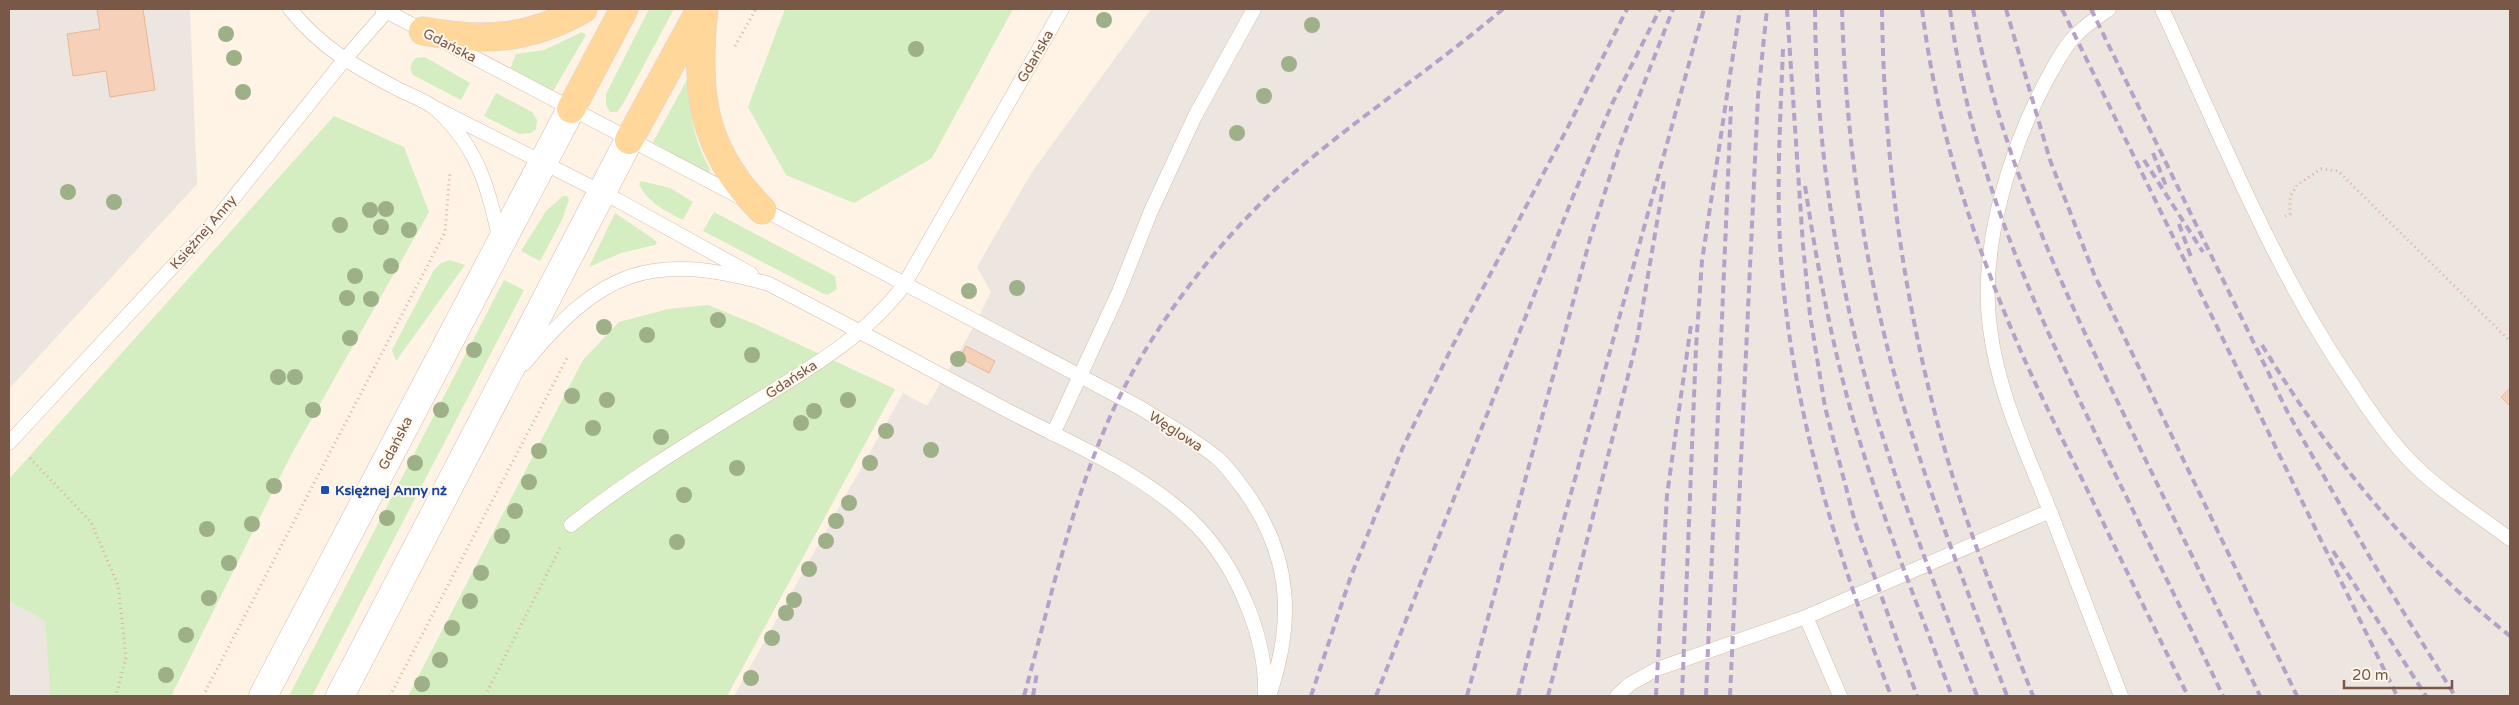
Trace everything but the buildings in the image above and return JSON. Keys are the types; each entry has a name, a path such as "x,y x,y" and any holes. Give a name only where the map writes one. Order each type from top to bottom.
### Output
{"main road":[{"path":"423,32 464,38 499,38 565,19 582,9"},
{"path":"571,109 624,9"},
{"path":"629,140 702,9"},
{"path":"702,9 700,75 703,106 711,134 723,162 736,182 762,210"}],"street":[{"name":"Gdańska","path":"263,696 571,109"},
{"path":"340,696 629,140"}],"lane":[{"path":"290,9 305,28 344,60 435,108 543,161 769,284 1053,434 1164,496 1199,528 1226,562 1250,612 1266,675 1265,696"},
{"name":"Gdańska","path":"571,525 612,492 807,370 861,331 888,307 904,285 1062,9"},
{"path":"1053,434 1195,116 1254,9"},
{"path":"2109,9 2075,36 2055,64 2033,106 2013,160 1998,213 1988,271 1989,327 2004,399 2050,511 2121,696"},
{"path":"2162,9 2283,268 2329,351 2375,418 2414,465 2453,497 2510,539"},
{"name":"Księżnej Anny","path":"10,442 215,221 384,10"},
{"name":"Gdańska","path":"384,10 904,285"},
{"path":"435,108 460,135 477,160 487,187 500,243"},
{"path":"490,406 541,343 574,309 598,291 612,284 661,269 687,268 711,270 769,284"},
{"name":"Węglowa","path":"904,285 1139,407 1188,436 1217,458 1241,485 1260,514 1273,543 1283,574 1286,606 1284,641 1269,696"},
{"path":"1617,696 1630,684 1657,669 1806,617 2050,511"},
{"path":"1806,617 1840,696"}],"path":[{"path":"2263,225 2290,214 2290,197 2297,185 2321,169 2338,171 2510,341"},
{"path":"203,696 445,232"},
{"path":"390,696 548,389 571,352"},
{"path":"10,442 91,522 118,585 126,657 116,696"},
{"path":"484,696 571,525"}],"shaded area":[{"path":"9,9 190,9 197,184 9,389"},
{"path":"1151,9 2510,9 2510,696 734,696 903,393 927,406 976,323 991,292 977,267 1032,172"},
{"path":"9,601 45,621 50,696 9,696"}],"green space":[{"path":"649,9 674,9 624,102 617,112 610,112 606,105 606,94"},
{"path":"785,9 1013,9 932,158 854,203 786,175 748,107"},
{"path":"582,32 586,35 553,91 510,69 516,54 544,50"},
{"path":"425,57 470,83 461,100 413,75 412,62 416,58"},
{"path":"688,78 690,79 690,103 693,126 700,148 710,169 706,173 653,142"},
{"path":"496,93 532,112 537,120 536,129 531,133 519,134 484,116"},
{"path":"334,116 404,147 429,212 291,455 171,696 50,696 45,621 9,601 9,479"},
{"path":"641,181 670,188 693,202 683,220 652,201 639,184"},
{"path":"563,196 567,196 569,200 562,220 540,261 521,251 546,211"},
{"path":"714,212 835,276 837,289 827,295 822,293 703,231"},
{"path":"615,213 657,243 621,253 589,267"},
{"path":"450,260 465,265 396,361 392,350 434,270 441,263"},
{"path":"504,280 524,290 312,696 289,696"},
{"path":"708,305 757,325 895,389 727,696 408,696 583,360 619,322 668,309"}],"railway":[{"path":"1024,696 1070,525 1093,459 1121,393 1159,328 1205,265 1255,209 1281,184 1503,9"},
{"path":"1311,696 1351,576 1403,447 1453,345 1569,125 1627,9"},
{"path":"1376,696 1572,199 1612,104 1660,9"},
{"path":"1467,696 1590,239 1620,145 1673,9"},
{"path":"1518,696 1556,548 1704,9"},
{"path":"1682,696 1696,347 1702,261 1740,9"},
{"path":"1730,696 1758,96 1767,9"},
{"path":"1787,9 1803,245 1810,315 1825,407 1855,522 1917,696"},
{"path":"1815,9 1816,61 1825,166 1832,218 1851,321 1889,457 1977,696"},
{"path":"1842,9 1850,136 1862,221 1877,305 1912,435 1958,566 2007,696"},
{"path":"1882,9 1884,70 1893,189 1911,308 1938,425 1955,484 1992,591 2033,696"},
{"path":"1922,9 1937,98 1948,142 1973,229 2005,314 2037,387 2188,696"},
{"path":"1950,9 1959,68 1972,124 1988,179 2028,286 2076,392 2223,696"},
{"path":"1973,9 1999,116 2016,168 2057,271 2079,321 2260,696"},
{"path":"2006,9 2050,160 2094,274 2297,696"},
{"path":"2062,9 2397,696"},
{"path":"2091,9 2288,413 2372,561 2455,696"},
{"path":"1783,49 1779,225 1783,283 1790,337 1810,442 1823,493 1872,646 1891,696"},
{"path":"1706,696 1731,106"},
{"path":"2153,153 2166,186"},
{"path":"2144,160 2203,252"},
{"path":"1548,696 1637,340 1664,181"},
{"path":"1805,186 1826,305 1854,422 1888,526 1952,696"},
{"path":"2179,224 2191,257"},
{"path":"1656,696 1667,495 1691,325"},
{"path":"2262,345 2315,426 2373,502 2438,572 2510,636"},
{"path":"2333,551 2426,696"},
{"path":"1033,696 1037,673"}],"place":[{"name":"Księżnej Anny nż","path":"325,490"}]}
